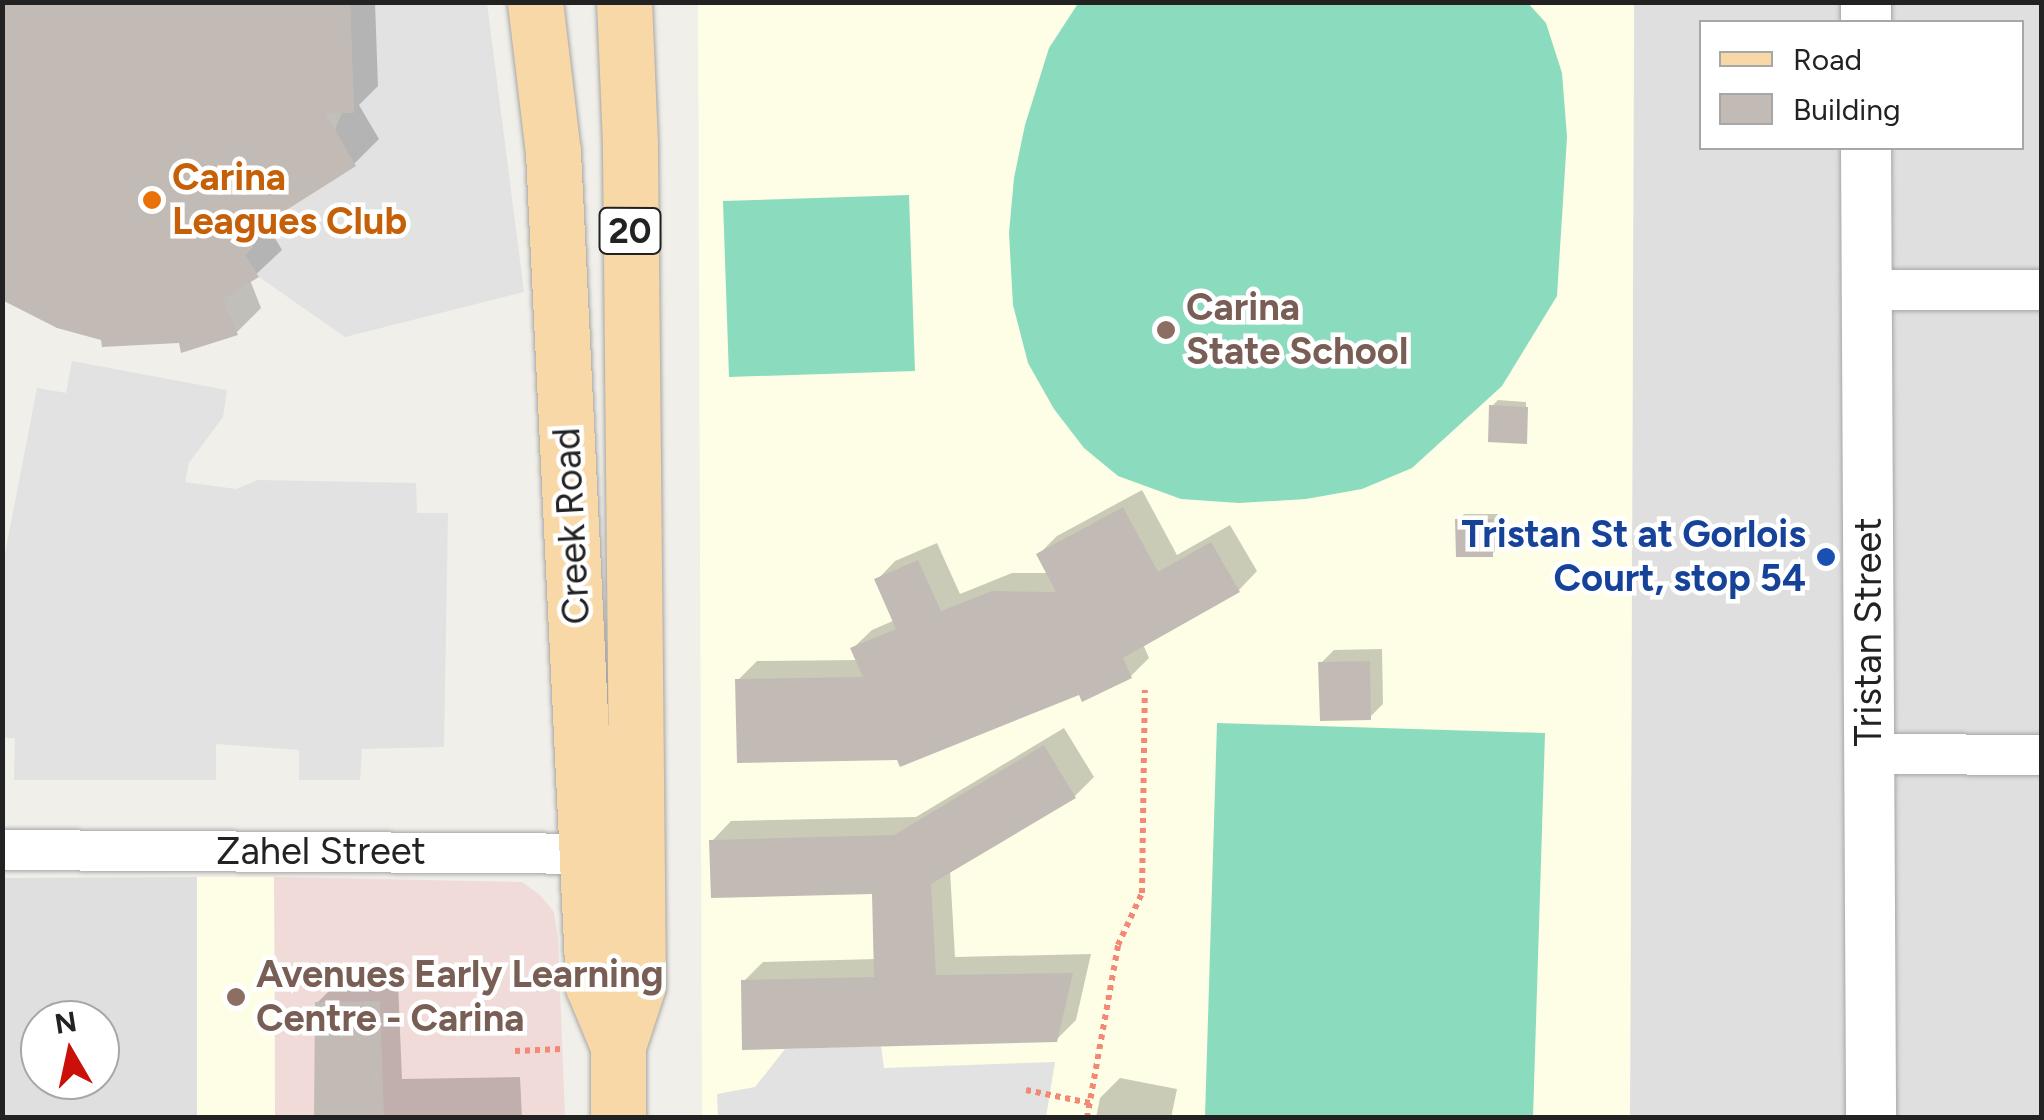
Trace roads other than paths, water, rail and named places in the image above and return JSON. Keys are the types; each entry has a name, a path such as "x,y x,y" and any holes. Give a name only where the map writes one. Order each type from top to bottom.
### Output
{"main road":[{"name":"Creek Road","path":"535,2 553,152 613,854"},
{"name":"Creek Road","path":"618,1118 618,1046 593,986 613,854 630,144 624,2"}],"street":[{"name":"Tristan Street","path":"1866,150 1871,1118"},
{"path":"1867,290 2042,290"},
{"path":"1870,754 2042,755"},
{"name":"Zahel Street","path":"2,850 613,854"}],"place":[{"name":"Carina Leagues Club","path":"152,200"},
{"name":"Carina State School","path":"1166,330"},
{"name":"Tristan St at Gorlois Court, stop 54","path":"1826,557"},
{"name":"Avenues Early Learning Centre - Carina","path":"236,997"}]}
